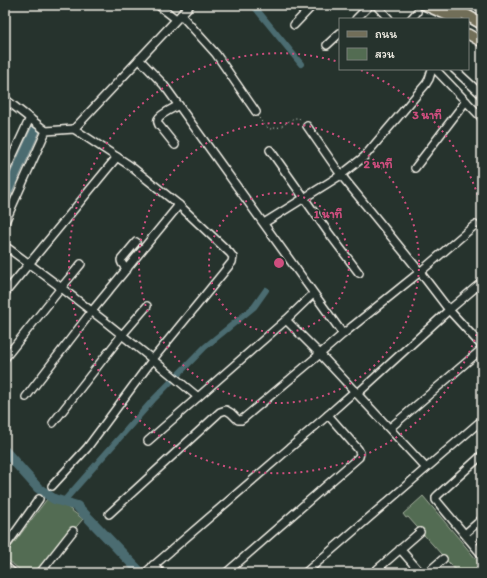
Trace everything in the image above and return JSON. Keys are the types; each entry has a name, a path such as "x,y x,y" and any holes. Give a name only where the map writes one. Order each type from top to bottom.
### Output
{"highway":[{"path":"449,5 482,24"},
{"path":"423,8 454,18"},
{"path":"469,24 482,31"}],"main road":[{"path":"423,8 443,18"},
{"path":"469,35 482,42"}],"street":[{"path":"158,5 179,17 216,54 256,112"},
{"path":"74,129 190,5"},
{"path":"294,25 313,5"},
{"path":"357,18 370,5"},
{"path":"376,5 388,18"},
{"path":"412,18 423,8"},
{"path":"327,45 339,35"},
{"path":"139,59 163,84 264,223 342,334"},
{"path":"264,223 341,175 364,157 426,84 432,70"},
{"path":"436,70 482,118"},
{"path":"455,70 482,95"},
{"path":"5,99 46,131 74,129 129,165 179,205 230,252 233,257 232,262 153,359 87,448 52,486"},
{"path":"415,168 466,101"},
{"path":"175,145 159,125 158,119 160,116 179,106"},
{"path":"5,172 7,161 30,118"},
{"path":"307,126 341,175 449,310 482,346"},
{"path":"5,222 7,213 46,131"},
{"path":"270,150 359,273"},
{"path":"5,293 117,157"},
{"path":"26,397 92,311 179,205"},
{"path":"109,514 220,412 226,410 238,420 241,420 342,334 420,272 475,225"},
{"path":"127,268 123,265 121,260 136,242"},
{"path":"5,246 92,311 198,397"},
{"path":"5,358 81,264"},
{"path":"149,569 482,282"},
{"path":"148,441 286,320 313,294"},
{"path":"54,423 122,335 147,306"},
{"path":"286,320 356,392 426,468"},
{"path":"390,428 482,349"},
{"path":"226,573 360,457 358,449 328,415"},
{"path":"305,573 482,420"},
{"path":"482,456 436,497 436,500 482,555"},
{"path":"5,547 39,499"},
{"path":"467,537 482,519"},
{"path":"467,537 482,530"},
{"path":"40,573 73,532"},
{"path":"373,573 420,532"},
{"path":"400,549 421,573"},
{"path":"427,573 443,559"},
{"path":"5,566 13,573"},
{"path":"149,569 161,573"}],"path":[{"path":"256,112 264,125 270,129 280,127 294,118 299,118 307,126"}],"green space":[{"path":"423,496 482,566 482,573 458,573 408,517 406,518 403,514"},
{"path":"47,499 67,507 83,519 37,573 24,573 5,558 5,555"}],"water":[{"path":"32,126 40,131 6,206 5,185"}],"waterway":[{"path":"253,5 301,64"},
{"path":"63,502 153,400 205,347 254,307 266,290"},
{"path":"5,451 38,488 54,499 77,506 141,573"}]}
